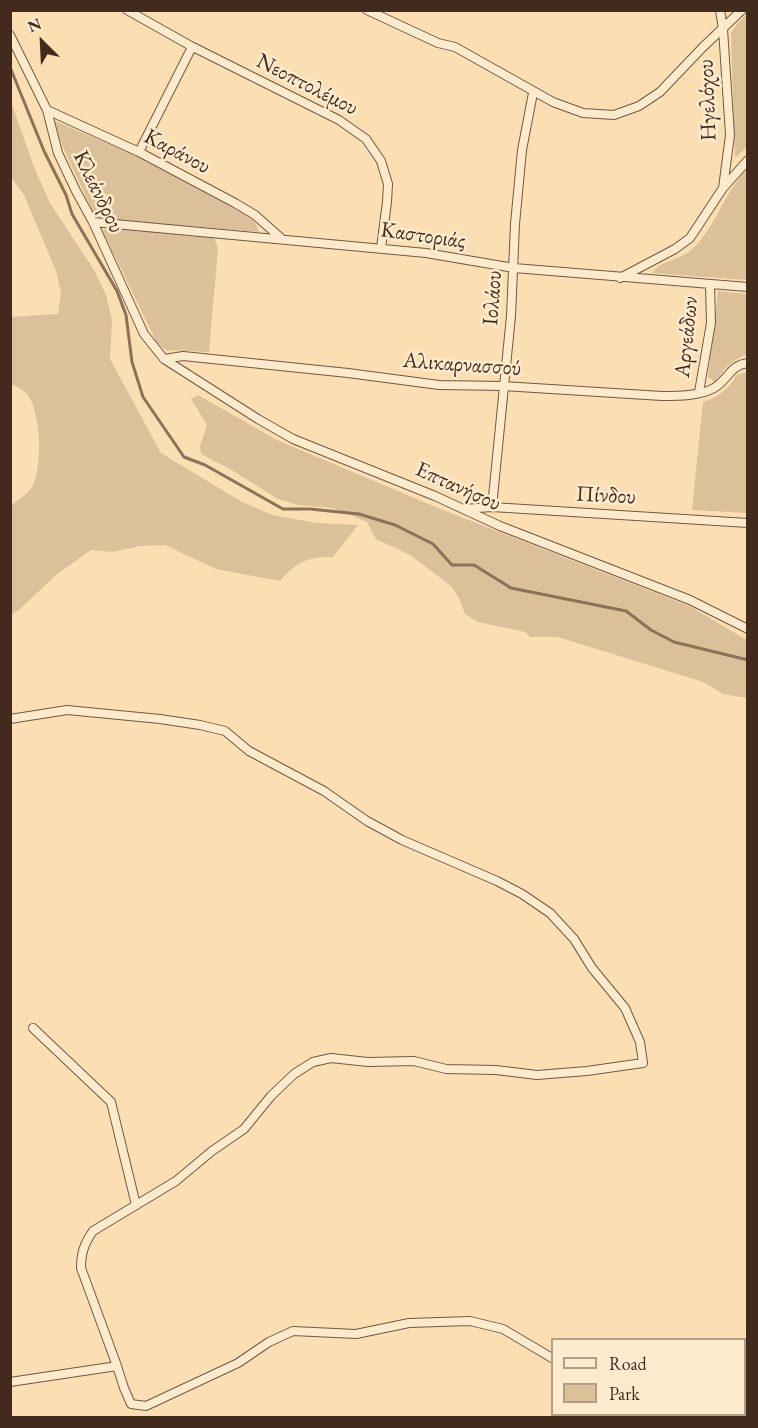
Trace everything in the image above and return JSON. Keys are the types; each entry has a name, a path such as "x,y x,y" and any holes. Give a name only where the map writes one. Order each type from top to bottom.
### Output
{"street":[{"name":"Νεοπτολέμου","path":"127,10 192,47 339,120 366,139 381,161 388,184 381,248"},
{"path":"367,10 438,42 455,47 533,93 572,111 599,115 620,114 639,106 660,92 742,10"},
{"name":"Ηγελόχου","path":"720,10 730,135 723,188"},
{"name":"Κλεάνδρου","path":"10,35 47,110 58,153 93,222 140,325 150,344 164,359"},
{"path":"140,152 192,47"},
{"name":"Ιολάου","path":"492,507 514,268 515,224 522,150 533,93"},
{"name":"Καράνου","path":"47,110 140,152 255,215 283,240"},
{"path":"620,278 675,249 690,238 723,188 747,160"},
{"name":"Καστοριάς","path":"93,222 381,248 514,268 747,288"},
{"name":"Αργεάδων","path":"699,392 711,323 710,285"},
{"name":"Αλικαρνασσού","path":"164,359 183,356 439,385 503,386 651,396 678,396 714,388 734,367 747,363"},
{"name":"Επτανήσου","path":"164,359 293,439 690,600 747,629"},
{"name":"Πίνδου","path":"462,509 492,507 747,523"},
{"path":"10,719 67,710 200,724 225,731 249,750 324,791 367,821 402,840 505,885 550,913 573,939 592,968 625,1008 640,1042 643,1063 588,1071 537,1075 496,1070 446,1069 414,1061 368,1062 331,1058 313,1062 294,1074 244,1129 212,1150 176,1181 93,1231 81,1252 81,1268 131,1404 146,1406 238,1363 269,1342 293,1331 356,1334 409,1323 470,1321 503,1329 551,1357"},
{"path":"33,1028 111,1102 136,1205"},
{"path":"10,1382 117,1366"}],"green space":[{"path":"747,14 747,147 735,158 731,33"},
{"path":"11,102 34,167 50,203 94,270 106,295 112,320 110,359 161,453 242,502 273,515 317,523 358,525 333,557 310,559 291,569 280,581 216,569 165,545 140,546 113,552 91,550 56,575 11,615 11,506 28,492 36,478 39,440 32,402 27,394 11,384 11,317 58,314 61,292 56,271 24,195 11,177"},
{"path":"55,121 132,154 243,213 255,222 259,232 96,218 61,143"},
{"path":"747,169 747,280 652,273 660,265 687,253 700,241 732,188"},
{"path":"113,228 214,238 218,248 209,352 166,350 157,343 102,230"},
{"path":"718,291 747,294 747,356 744,355 731,363 715,382 708,377"},
{"path":"747,372 747,513 692,510 703,402 723,392 736,375"},
{"path":"198,395 277,440 438,508 689,606 747,640 747,698 723,694 703,682 558,637 530,637 525,632 478,622 465,614 451,586 410,555 376,539 367,522 333,508 298,505 278,499 201,454 200,446 207,425 191,399"}],"waterway":[{"path":"10,67 44,151 66,195 72,214 117,291 126,315 132,362 143,397 184,457 205,465 283,509 359,514 395,525 433,544 452,565 474,565 511,588 626,611 651,630 674,642 748,660"}]}
